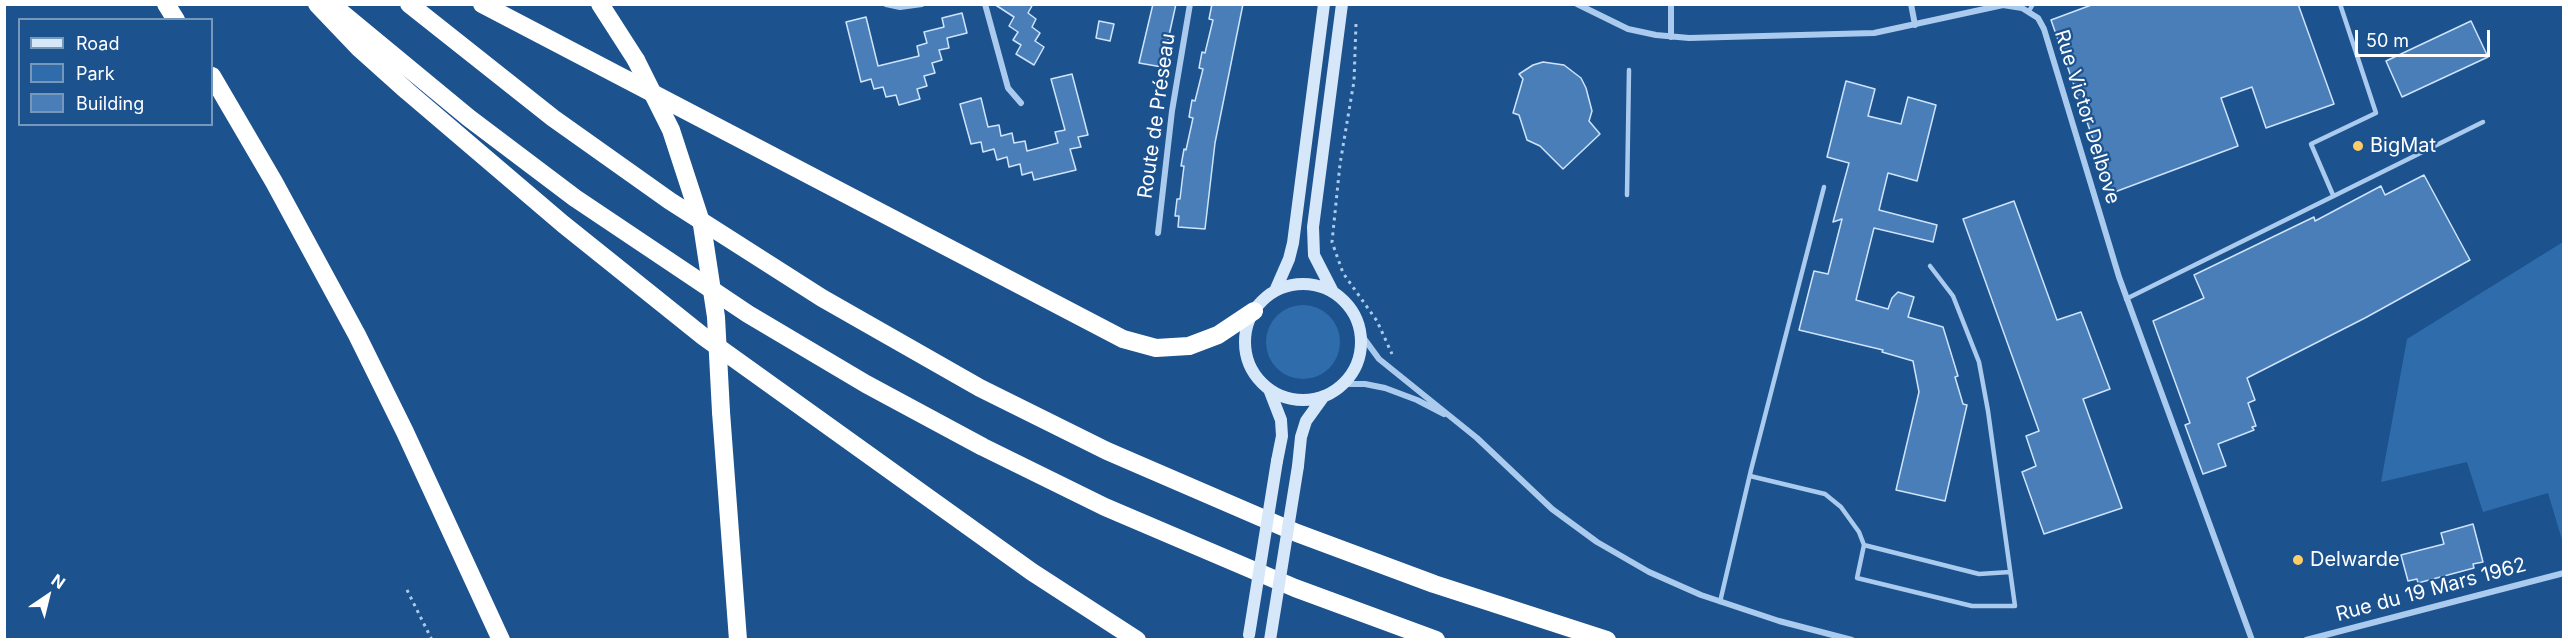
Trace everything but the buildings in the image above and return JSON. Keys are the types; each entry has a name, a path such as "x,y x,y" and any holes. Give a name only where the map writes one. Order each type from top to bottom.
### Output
{"highway":[{"path":"166,4 175,18"},
{"path":"317,4 359,48 407,91 563,224 677,316 1032,572 1119,639"},
{"path":"331,4 469,118 584,205 748,314 866,384 983,447 1104,507 1295,588 1436,639"},
{"path":"409,4 545,112 670,201 822,298 980,388 1107,451 1280,526 1434,584 1607,639"},
{"path":"482,4 1133,343 1170,349 1190,346 1218,335 1254,311"},
{"path":"600,4 657,98 675,139 702,225 717,317 721,412 738,639"},
{"path":"213,78 280,192 368,356 501,639"},
{"path":"1032,572 1137,639"}],"main road":[{"path":"1249,637 1282,436 1281,420 1268,387 1252,368 1246,349 1247,329 1254,311 1275,291 1289,259 1293,243 1324,4"},
{"path":"1268,387 1292,398 1311,399 1324,396 1343,384 1352,374 1359,357 1360,333 1351,309 1333,292 1314,255 1313,227 1342,4"},
{"path":"1275,291 1292,285 1305,284 1333,292"},
{"path":"1270,639 1306,421 1324,396"}],"street":[{"path":"886,4 900,7 922,4"},
{"path":"985,4 1008,88 1021,103"},
{"name":"Route de Préseau","path":"1158,233 1172,111 1190,4"},
{"path":"1577,4 1602,19 1628,29 1671,37 1848,35 1887,31 2003,5 2029,11"},
{"path":"1671,4 1671,37"},
{"path":"1911,4 1915,25"},
{"name":"Rue Victor Delbove","path":"2029,11 2038,18 2044,28 2127,299 2252,639"},
{"path":"1360,333 1379,358 1487,447 1552,509 1588,536 1649,572 1720,602 1789,624 1852,639"},
{"path":"1343,384 1365,384 1385,388 1417,400 1453,418"},
{"name":"Rue du 19 Mars 1962","path":"2306,639 2564,573"}],"lane":[{"path":"2029,11 2033,4"},
{"path":"2333,195 2311,144 2376,113 2340,4"},
{"path":"1627,195 1629,70"},
{"path":"2127,299 2483,122"},
{"path":"1720,602 1824,187"},
{"path":"1750,476 1825,494 1841,507 1859,532 1864,545 1857,578 1972,606 2014,606 1979,362 1953,296 1930,266"},
{"path":"1864,545 1978,574 2010,572"}],"path":[{"path":"1356,14 1354,81 1340,164 1332,242 1343,273 1377,321 1393,356"},
{"path":"407,590 432,639"}],"green space":[{"path":"2563,242 2563,543 2548,493 2483,512 2467,462 2381,482 2407,339"},
{"path":"1303,305 1317,308 1329,316 1337,328 1340,342 1337,356 1329,368 1317,376 1303,379 1289,376 1277,368 1269,356 1266,342 1269,328 1277,316 1289,308"}],"place":[{"name":"BigMat","path":"2358,146"},
{"name":"Delwarde","path":"2298,560"}]}
